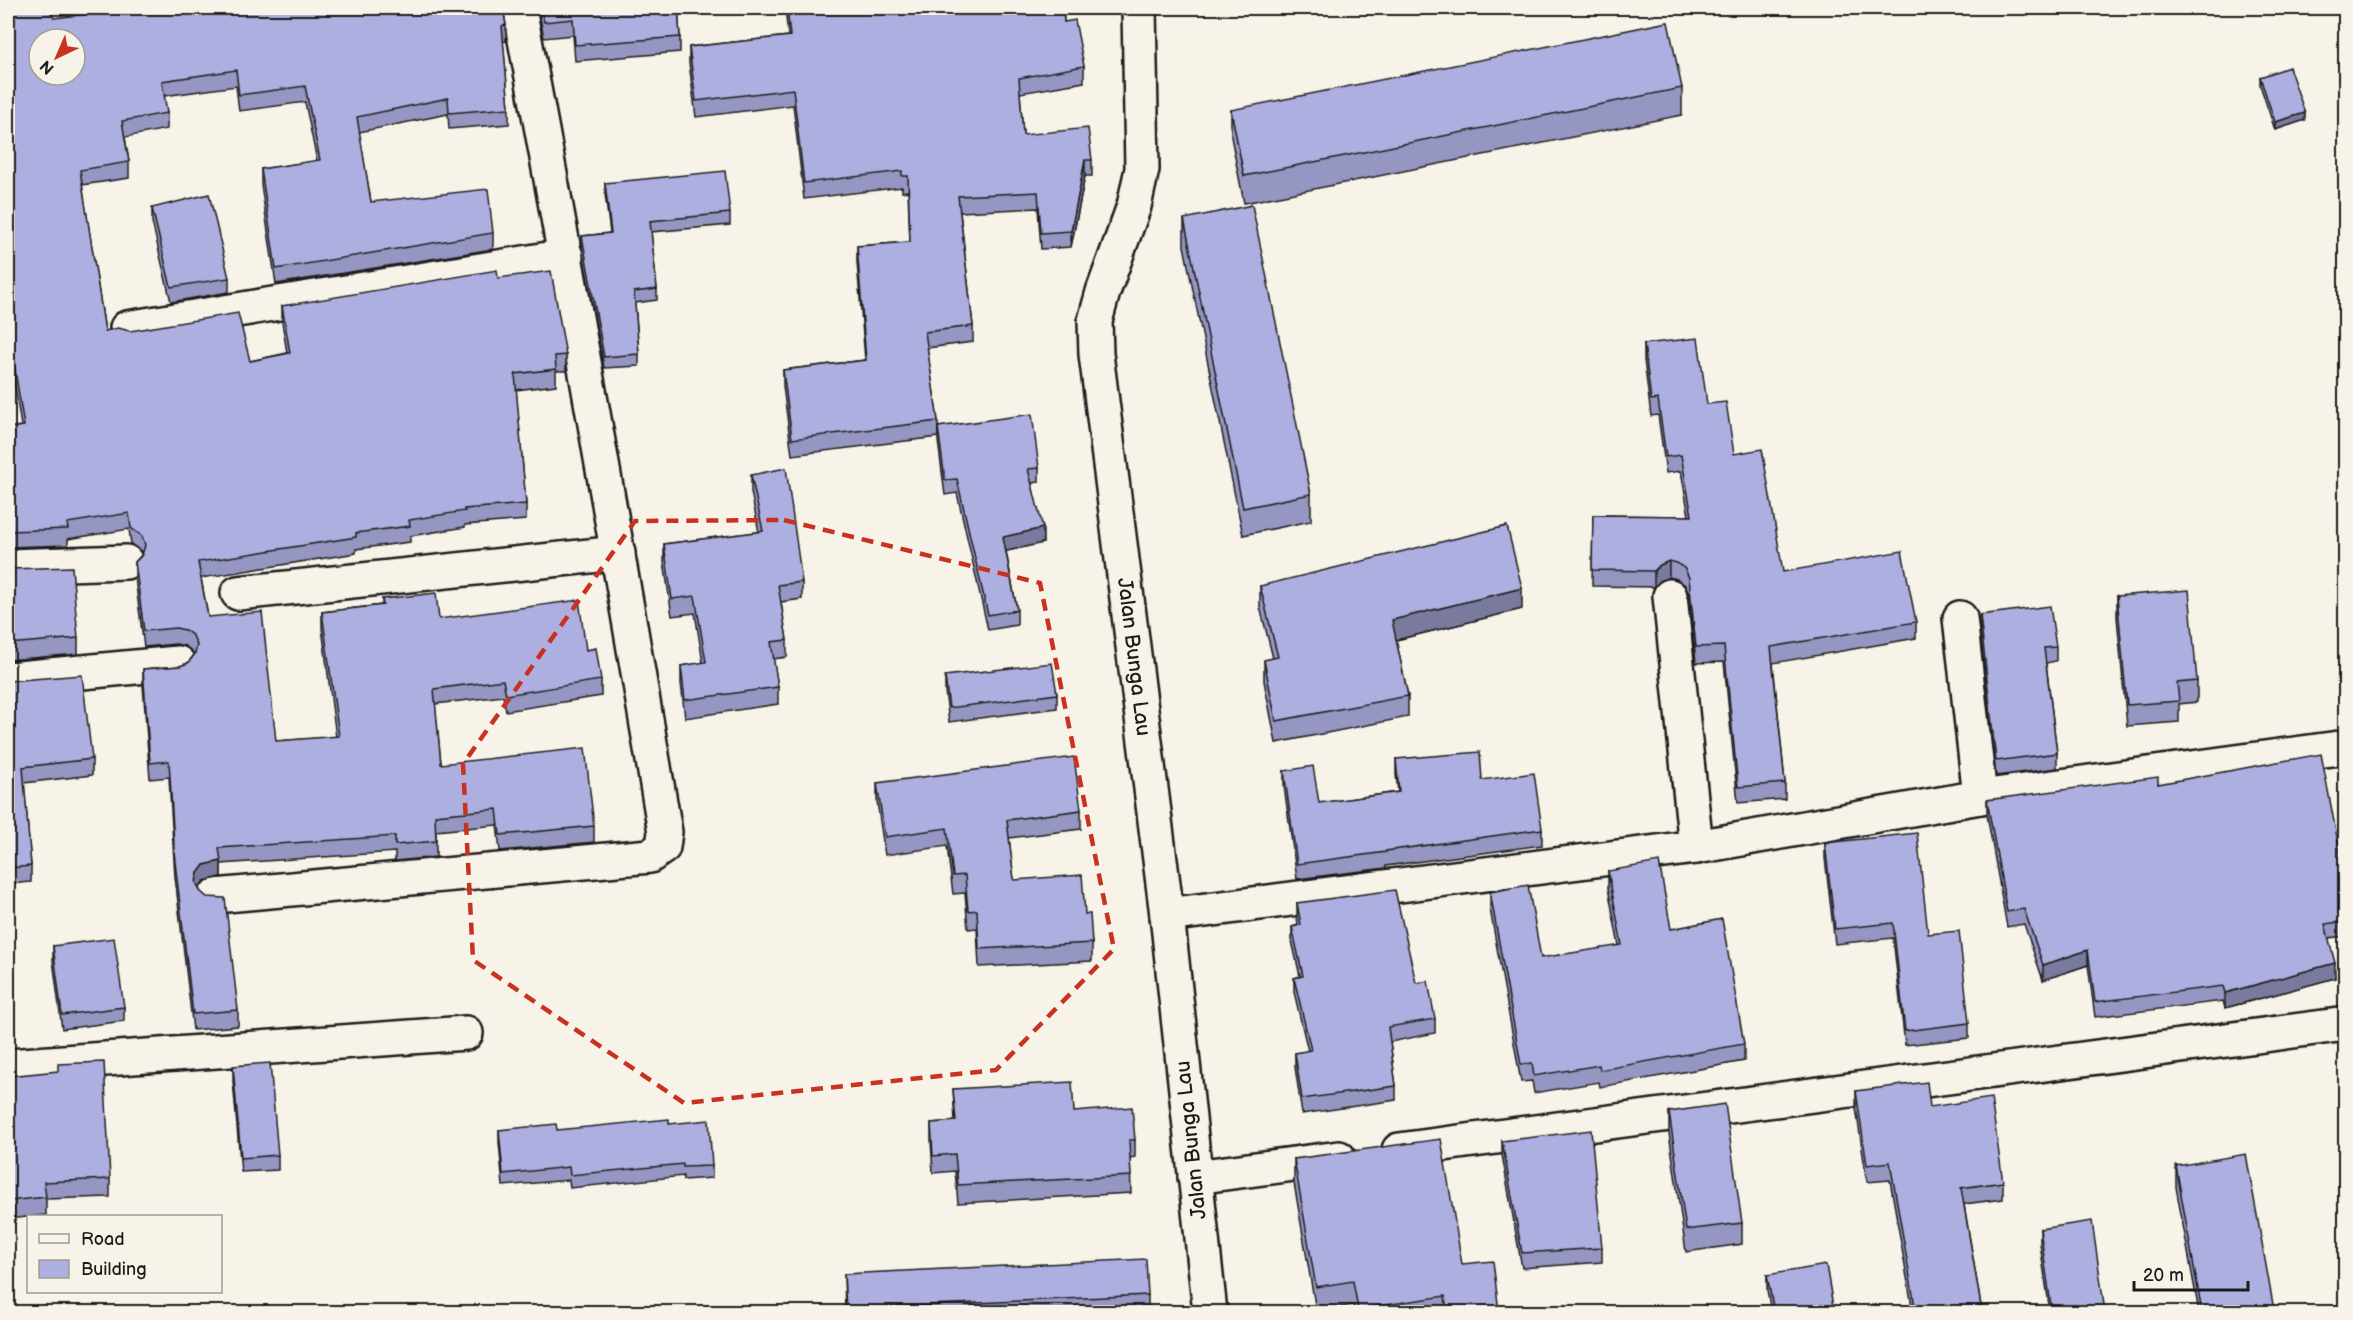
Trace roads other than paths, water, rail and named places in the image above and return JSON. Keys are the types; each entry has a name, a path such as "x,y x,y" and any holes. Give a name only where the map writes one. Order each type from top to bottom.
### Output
{"street":[{"path":"215,896 650,856 663,847 665,832 618,553 566,256 519,8"},
{"name":"Jalan Bunga Lau","path":"1139,8 1142,169 1134,206 1095,321 1096,354 1167,915 1210,1312"},
{"path":"127,328 566,256"},
{"path":"238,594 618,553"},
{"path":"8,566 126,562"},
{"path":"1670,596 1696,847"},
{"path":"1960,618 1980,797"},
{"path":"8,679 178,663"},
{"path":"1167,915 1696,847 1980,797 2346,747"},
{"path":"1195,1177 2346,1024"},
{"path":"8,1066 466,1033"}]}
